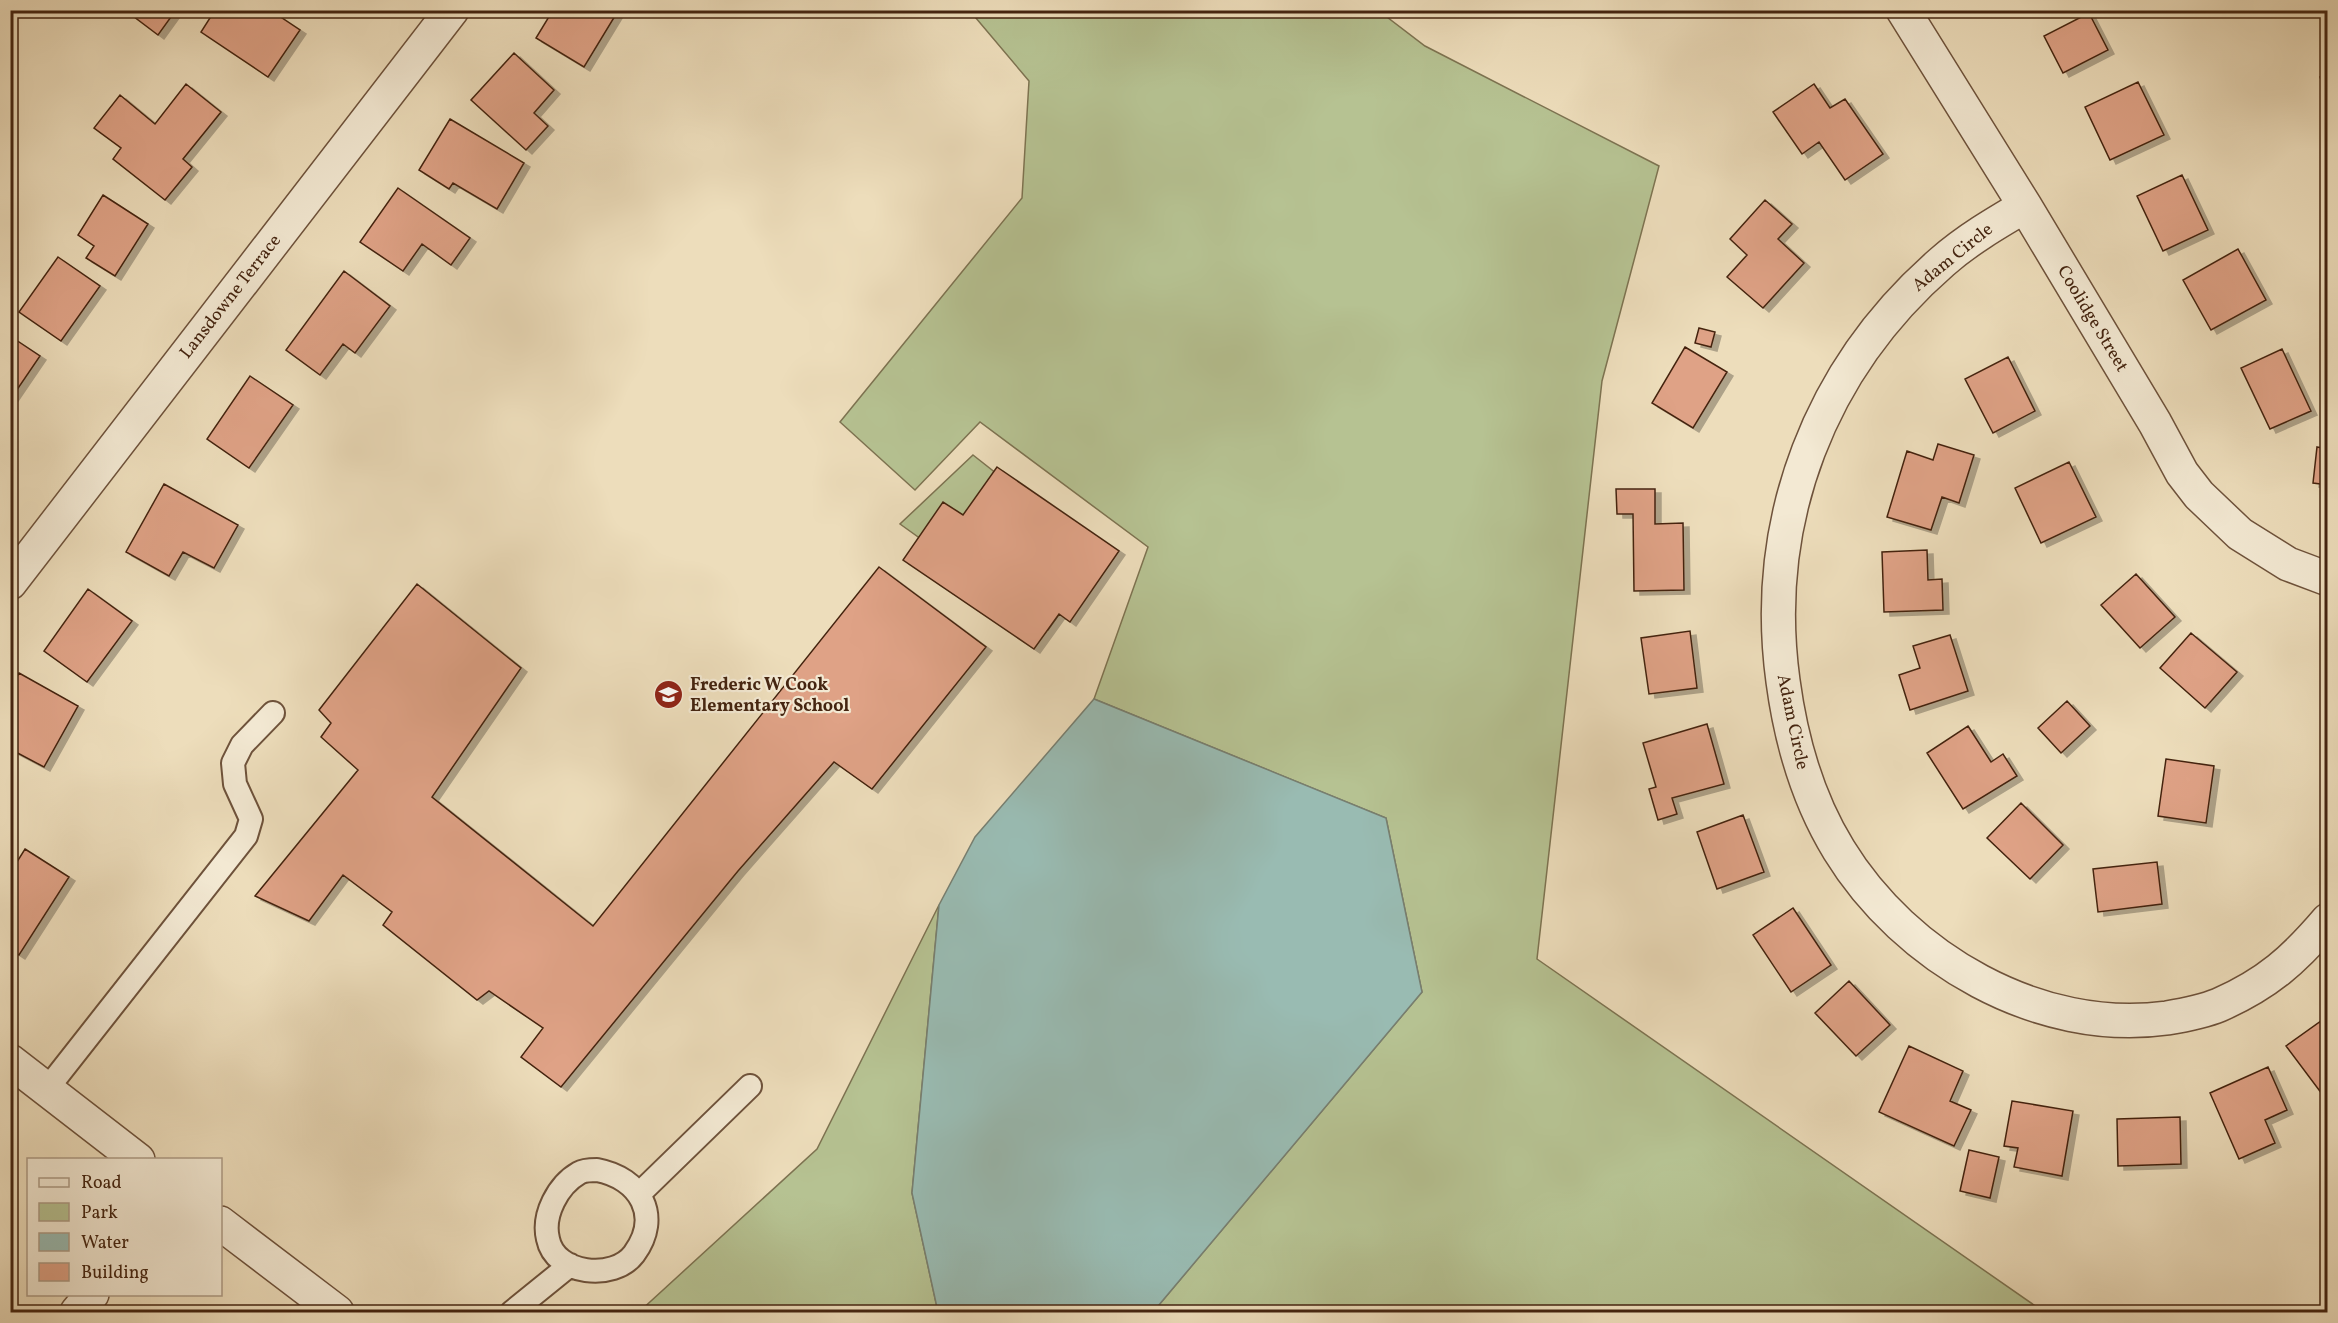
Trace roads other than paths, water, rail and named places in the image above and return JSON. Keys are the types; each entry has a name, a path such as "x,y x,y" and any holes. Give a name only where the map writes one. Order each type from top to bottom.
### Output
{"street":[{"name":"Lansdowne Terrace","path":"10,584 452,10"},
{"name":"Coolidge Street","path":"1903,10 2025,206 2155,423 2177,465 2199,495 2240,534 2288,564 2328,579"},
{"name":"Adam Circle","path":"2025,206 1983,231 1944,260 1908,293 1876,330 1848,369 1825,411 1806,456 1791,502 1782,550 1778,598 1778,647 1786,708 1794,747 1806,783 1821,818 1840,852 1862,884 1902,925 1947,961 1980,981 2016,997 2052,1009 2093,1018 2143,1021 2193,1014 2217,1006 2262,983 2301,952 2328,920"},
{"path":"10,1061 135,1158"},
{"path":"222,1225 337,1312"},
{"path":"77,1312 90,1296"}],"lane":[{"path":"47,1089 246,836 251,819 235,784 233,763 242,745 273,713"},
{"path":"639,1194 750,1086"},
{"path":"597,1170 614,1173 628,1181 639,1194 645,1210 646,1227 641,1242 632,1257 618,1266 602,1271 586,1271 570,1265 556,1255 548,1240 550,1210 556,1195 580,1172 597,1170"},
{"path":"512,1312 570,1265"}],"water":[{"path":"1094,699 1386,818 1422,992 1153,1312 938,1312 912,1193 939,905 975,837"}],"place":[{"name":"Frederic W Cook Elementary School","path":"669,695"}]}
